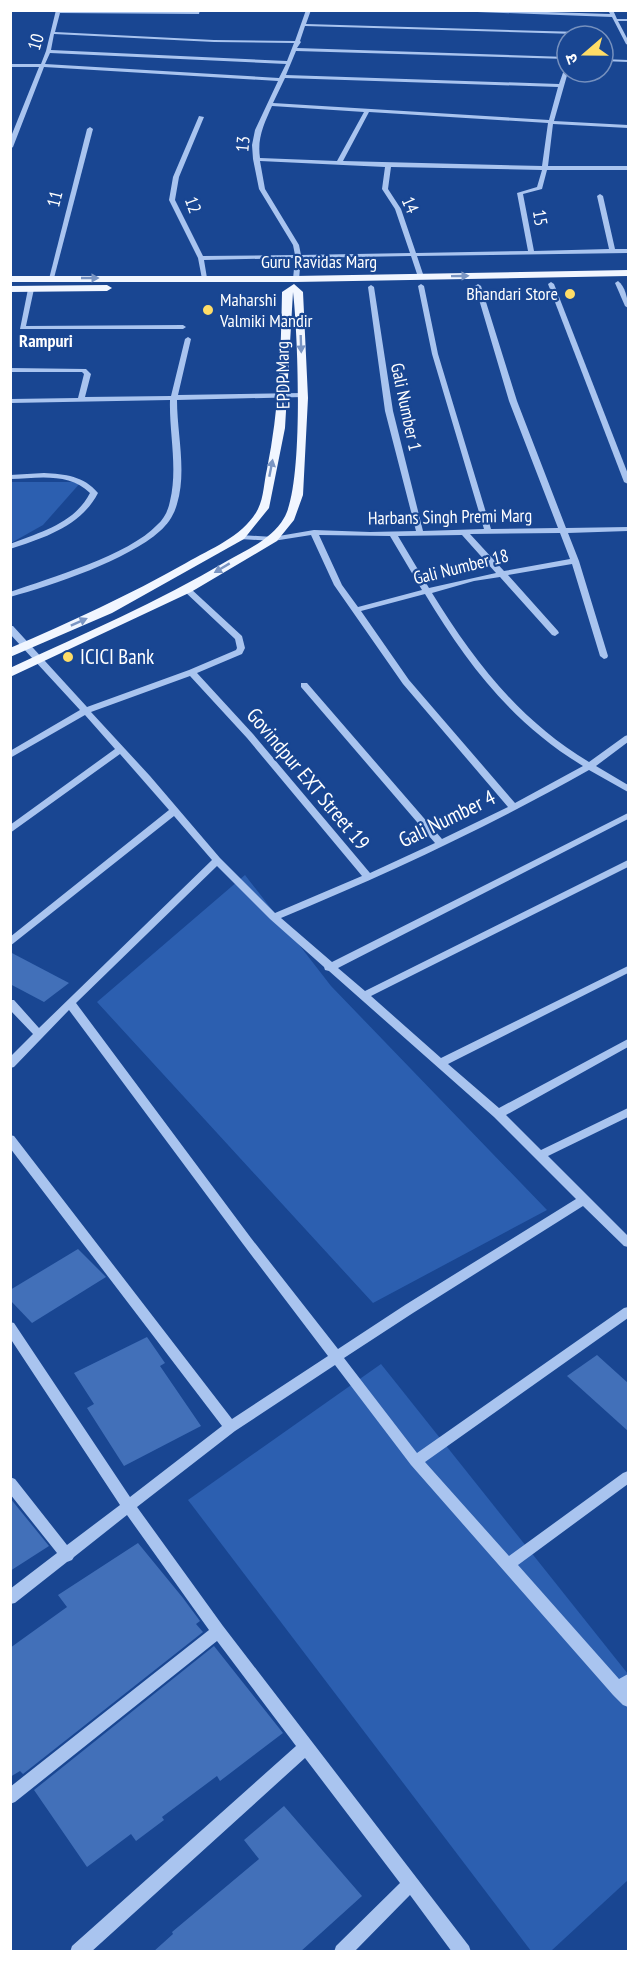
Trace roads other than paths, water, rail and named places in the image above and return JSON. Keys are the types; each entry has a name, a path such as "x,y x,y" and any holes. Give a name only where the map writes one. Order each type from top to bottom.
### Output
{"main road":[{"name":"Guru Ravidas Marg","path":"10,289 421,282 628,273"},
{"name":"Guru Ravidas Marg","path":"10,279 204,278 371,287 421,282 478,286 623,283"},
{"name":"EPDP Marg","path":"10,653 118,605 240,537 264,507 280,428 287,292 295,283 298,292 303,394 298,495 290,518 273,539 186,590 37,659 10,674"}],"street":[{"path":"57,11 197,13 198,10"},
{"name":"13","path":"295,283 298,256 296,245 262,189 256,159 255,138 298,42 309,10"},
{"path":"427,10 614,18 628,21"},
{"path":"610,10 628,44"},
{"path":"622,10 628,21"},
{"name":"10","path":"10,147 48,51 54,33 57,11"},
{"path":"304,25 555,32"},
{"path":"54,33 214,41 298,42"},
{"path":"295,49 555,58"},
{"path":"48,51 289,63"},
{"path":"10,66 43,65 282,78 561,86 551,122 545,168"},
{"path":"269,104 628,127"},
{"path":"339,163 367,110"},
{"name":"12","path":"201,117 176,177 172,200 201,258 204,278"},
{"name":"11","path":"51,278 90,129"},
{"path":"256,159 388,165 628,168"},
{"name":"14","path":"388,165 385,189 395,201 416,256 441,375 488,531"},
{"name":"15","path":"531,254 520,193 540,188 545,168"},
{"path":"600,196 613,252"},
{"path":"201,258 628,251"},
{"path":"623,283 628,306"},
{"path":"551,284 628,482"},
{"path":"478,286 520,420 564,530 604,656"},
{"name":"Gali Number 1","path":"371,287 389,411 420,533"},
{"path":"31,289 22,328 183,327"},
{"path":"10,595 119,554 159,530 169,516 176,490 174,398 188,339"},
{"path":"10,370 84,370 88,374 81,400"},
{"path":"10,401 303,394"},
{"path":"10,477 71,478 87,483 94,493 90,505 81,514 64,524 10,547"},
{"name":"Harbans Singh Premi Marg","path":"240,537 273,539 314,532 393,534 628,529"},
{"path":"314,532 338,585 421,700 513,807"},
{"path":"464,532 555,633"},
{"path":"393,534 427,592 492,685 519,715 552,742 628,789"},
{"name":"Gali Number 18","path":"356,610 500,574 575,561"},
{"path":"10,755 85,711 192,672 239,652 241,643 239,638 186,590"},
{"path":"10,628 122,749 217,860 274,917 329,968 498,1114 584,1200 627,1239"},
{"name":"Govindpur EXT Street 19","path":"192,672 250,736 368,877"},
{"path":"304,685 440,843"},
{"name":"Gali Number 4","path":"274,917 368,877 513,807 590,766 628,738"},
{"path":"10,830 122,749"},
{"path":"10,943 174,811"},
{"path":"329,968 628,816"},
{"path":"10,1064 217,860"},
{"path":"363,996 628,863"},
{"path":"441,1063 628,969"},
{"path":"10,1003 40,1035"},
{"path":"70,1003 247,1241 416,1461 507,1566 625,1690"},
{"path":"498,1114 628,1043"},
{"path":"540,1155 628,1112"},
{"path":"10,1139 230,1427"},
{"path":"10,1598 67,1556 230,1427 409,1309 584,1200"},
{"path":"416,1461 628,1312"},
{"path":"10,1327 129,1507 218,1631 305,1748 463,1952"},
{"path":"507,1566 628,1477"},
{"path":"10,1483 67,1556"},
{"path":"10,1797 218,1631"},
{"path":"78,1952 305,1748"},
{"path":"342,1952 410,1884"}],"place":[{"name":"Bhandari Store","path":"570,294"},
{"name":"Maharshi Valmiki Mandir","path":"208,310"},
{"name":"ICICI Bank","path":"68,657"}],"district":[{"name":"Rampuri","path":"46,341"}]}
